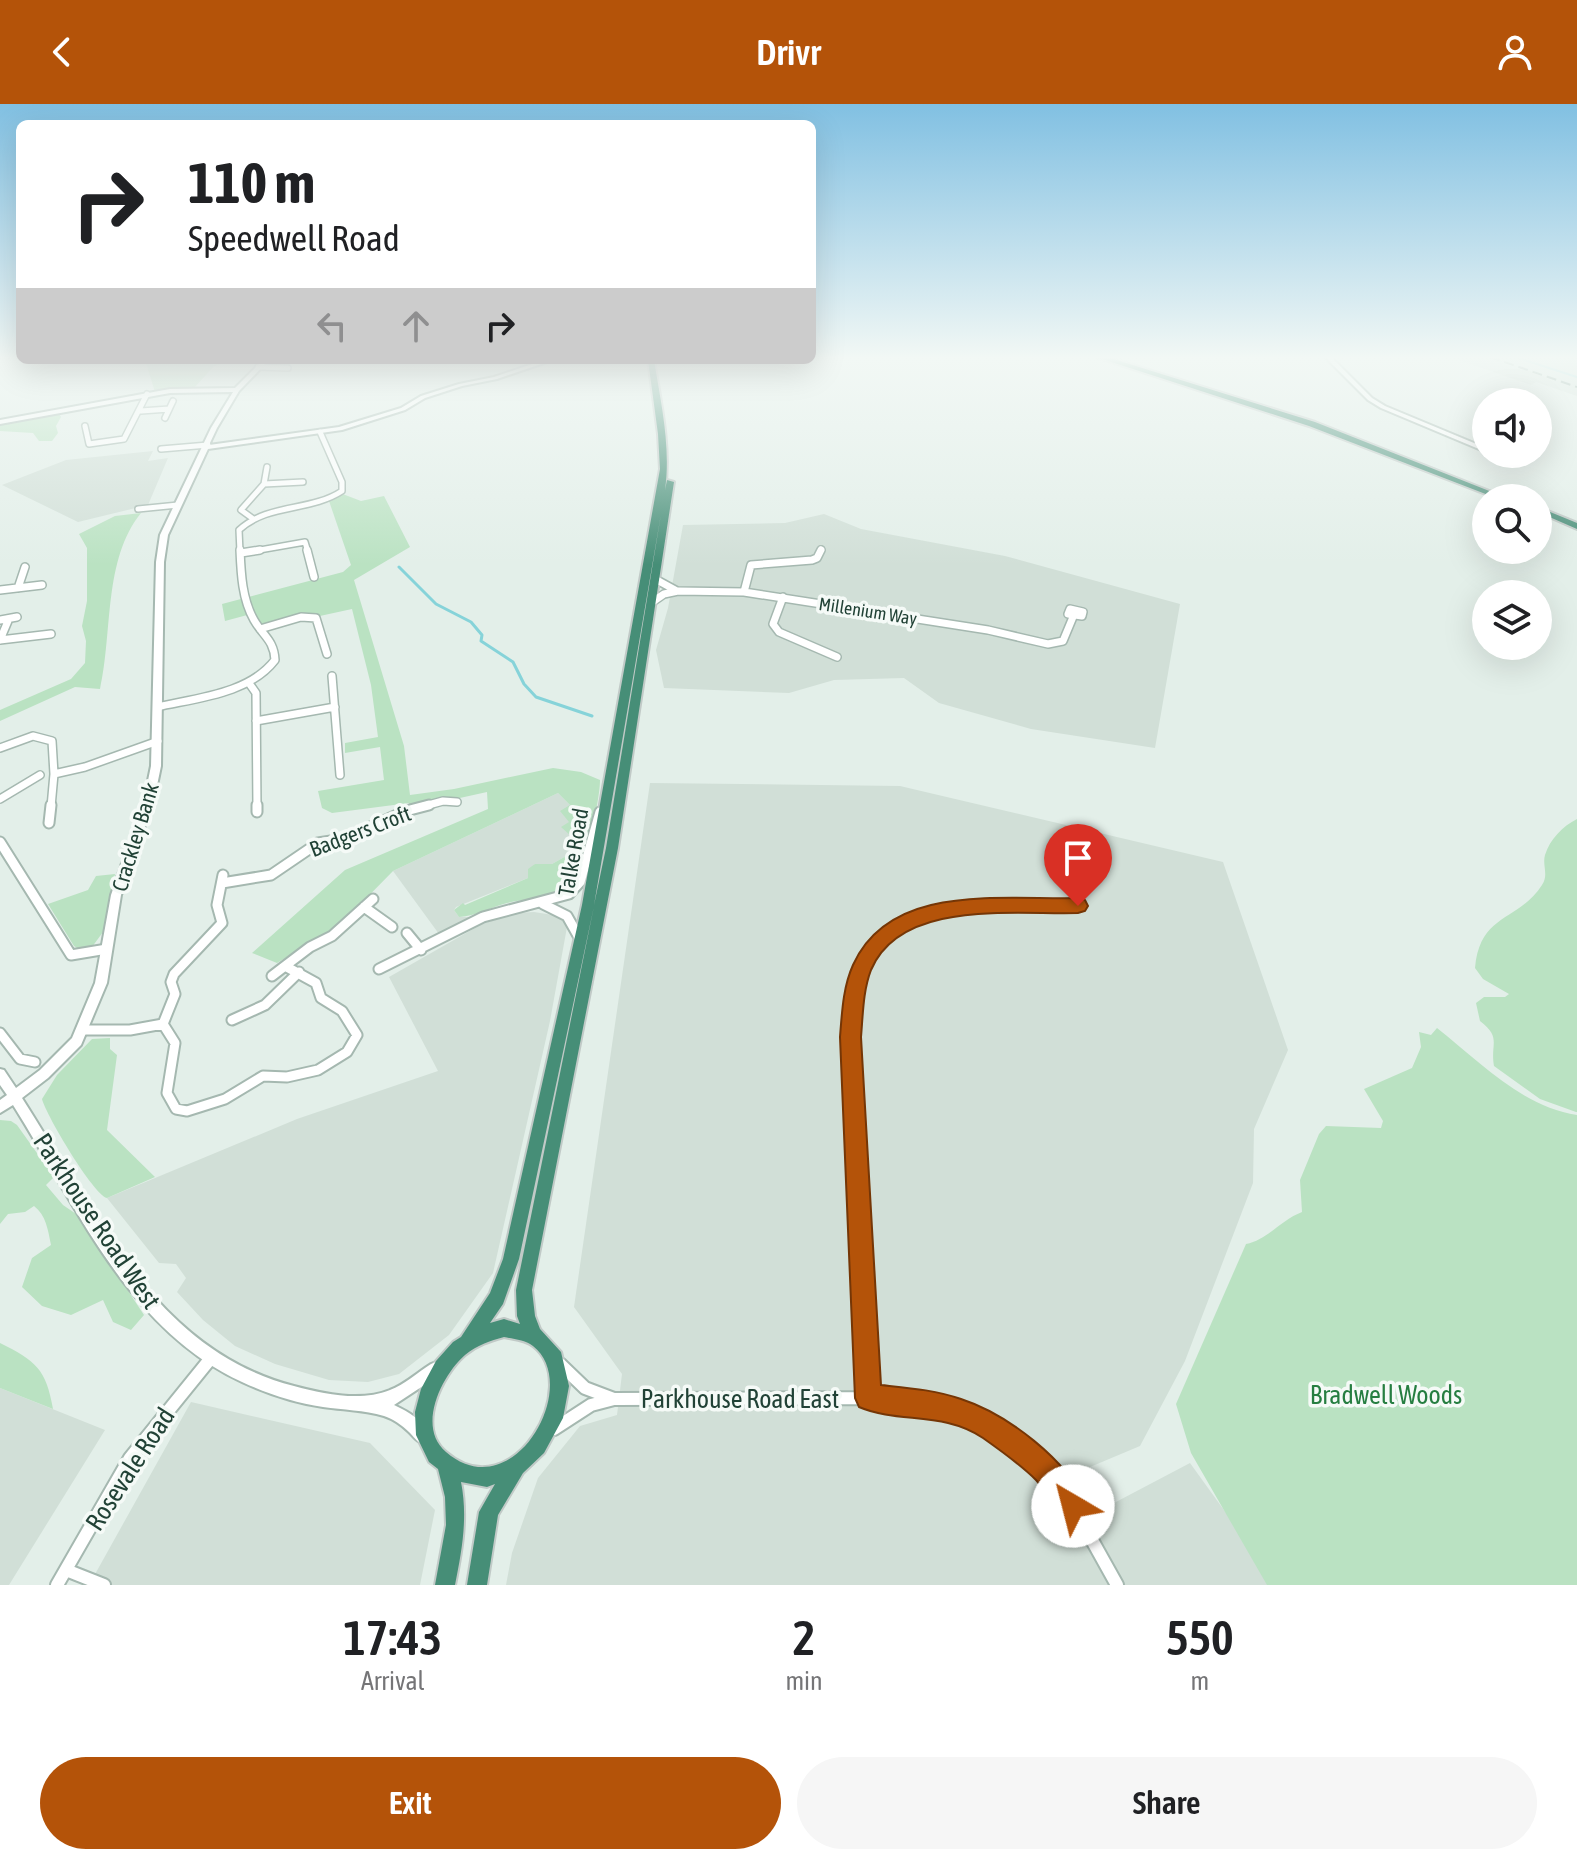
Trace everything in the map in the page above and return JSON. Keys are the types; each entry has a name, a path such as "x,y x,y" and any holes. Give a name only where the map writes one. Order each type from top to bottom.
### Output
{"highway":[{"name":"Talke Road","path":"469,1339 497,1298 511,1259 580,940 664,469 659,426"},
{"name":"Talke Road","path":"534,1336 526,1316 524,1290 612,848 672,469 666,426"},
{"path":"1317,426 1472,486"},
{"path":"1332,426 1480,484"},
{"path":"1552,516 1577,528"},
{"path":"1552,518 1577,528"},
{"path":"445,1585 458,1518 456,1491 446,1466 431,1447 425,1413 430,1388 441,1366 469,1339 504,1328 534,1336 552,1354 559,1374 560,1396 554,1419 543,1441 518,1465 489,1512 477,1585"},
{"path":"446,1466 456,1472 479,1477 518,1465"}],"street":[{"path":"85,426 88,444 119,441 128,437 133,426"},
{"name":"Crackley Bank","path":"0,1107 56,1064 84,1030 101,983 116,895 149,800 158,741 161,548 178,505 218,426"},
{"path":"165,448 320,432 341,426"},
{"path":"1429,426 1472,444"},
{"path":"157,707 249,683 262,675 275,659 273,645 260,629 242,588 239,530 252,518 320,503 342,491 342,482 320,432"},
{"path":"252,518 241,510 264,484 267,468 276,467"},
{"path":"264,484 303,482"},
{"path":"138,509 178,505"},
{"path":"241,553 305,542 314,577"},
{"path":"744,592 751,565 812,560 817,558 821,549"},
{"path":"18,588 25,567"},
{"name":"Millenium Way","path":"655,579 663,586 678,591"},
{"path":"0,590 42,585"},
{"name":"Millenium Way","path":"651,603 664,594 678,591 744,592 1056,644 1067,635 1073,617"},
{"path":"783,597 773,624 780,634 795,644 829,651 837,657"},
{"path":"17,617 4,620 0,640 46,636"},
{"path":"260,629 301,617 316,618 327,654"},
{"path":"332,676 340,775"},
{"path":"249,683 256,693 257,812"},
{"path":"256,721 335,707"},
{"path":"0,748 16,739 45,737 52,741 54,774 49,823"},
{"path":"54,774 85,767 158,741"},
{"path":"379,969 483,917 569,894 580,882 612,772"},
{"path":"0,799 36,779"},
{"name":"Badgers Croft","path":"163,1024 175,994 171,982 174,974 222,923 217,905 222,879 271,875 306,849 344,839 359,827 443,801 457,802"},
{"path":"0,842 71,955 107,949"},
{"path":"272,976 310,947 332,936 373,899"},
{"path":"539,903 556,906 567,914 580,940"},
{"path":"868,1398 850,1039 855,990 862,967 878,940 917,915 946,909 1078,906"},
{"path":"364,907 392,927"},
{"path":"407,933 421,950"},
{"path":"84,1030 130,1030 163,1024 175,1043 168,1069 168,1101 172,1108 193,1110 230,1096 260,1077 297,1075 341,1059 355,1043 357,1035 342,1011 321,998 316,983 285,966"},
{"path":"232,1020 265,1005 299,972"},
{"path":"0,1033 20,1059 35,1062"},
{"name":"Parkhouse Road West","path":"0,1074 146,1300 173,1329 211,1358 249,1379 319,1399 394,1411 412,1421 431,1447"},
{"name":"Parkhouse Road East","path":"552,1354 585,1388 614,1399"},
{"name":"Rosevale Road","path":"57,1585 130,1458 211,1358"},
{"name":"Parkhouse Road West","path":"363,1404 394,1397 414,1387 441,1366"},
{"name":"Parkhouse Road East","path":"543,1441 559,1422 591,1405 614,1399 868,1398 930,1404 962,1413 992,1427 1046,1470 1073,1506 1117,1585"},
{"path":"66,1570 104,1585"}],"shaded area":[{"path":"153,451 148,461 168,458 148,505 78,522 2,485 66,460"},
{"path":"824,514 861,529 1005,556 1180,604 1155,748 1031,729 939,703 904,678 834,680 789,693 664,688 656,650 668,608 683,525 785,523"},
{"path":"650,783 900,786 1223,862 1288,1050 1254,1129 1253,1183 1185,1361 1140,1446 1071,1475 1095,1513 1190,1463 1278,1585 506,1585 512,1553 538,1478 580,1426 617,1415 622,1374 574,1307"},
{"path":"558,793 571,806 573,852 552,864 535,864 528,878 456,907 454,910 459,917 470,917 439,934 393,871"},
{"path":"516,913 559,916 567,927 550,1021 493,1273 449,1335 399,1374 368,1382 329,1380 275,1364 235,1346 203,1320 177,1292 186,1278 176,1264 159,1263 107,1198 297,1119 438,1071 389,977 482,924"},
{"path":"0,1388 105,1430 9,1585 0,1585"},
{"path":"191,1402 370,1443 435,1510 420,1585 89,1585"}],"green space":[{"path":"0,426 56,426 58,433 52,441 39,441 33,433 0,431"},
{"path":"340,493 361,501 384,496 410,547 354,580 404,746 410,795 553,768 581,772 600,780 599,791 594,822 583,856 563,891 465,916 459,917 454,910 463,903 465,905 528,878 528,869 535,864 552,864 573,852 569,840 571,836 561,827 569,822 560,811 570,805 558,793 393,871 340,925 277,963 252,953 345,870 488,809 487,792 410,809 409,803 332,813 322,808 318,791 384,780 380,747 345,753 345,743 378,737 371,685 352,609 260,629 251,614 225,621 222,604 343,572 351,565 329,501"},
{"path":"141,513 120,552 111,597 100,689 75,687 0,721 0,710 71,679 85,663 86,641 82,626 87,601 87,548 79,534 115,516"},
{"path":"1577,819 1576,1112 1540,1099 1494,1066 1493,1037 1480,1021 1476,1003 1484,997 1505,997 1509,994 1483,979 1475,968 1484,937 1542,885 1545,855 1550,844 1562,829"},
{"path":"115,874 103,932 92,947 79,949 74,946 48,904 88,890 96,876"},
{"name":"Bradwell Woods","path":"1437,1028 1520,1093 1538,1103 1577,1115 1577,1585 1267,1585 1191,1453 1176,1404 1246,1244 1302,1212 1300,1180 1319,1134 1326,1126 1381,1128 1383,1121 1364,1089 1412,1068 1421,1047 1419,1032 1431,1035"},
{"path":"110,1038 110,1049 117,1055 107,1130 155,1177 107,1198 81,1169 42,1099 57,1075 92,1039"},
{"path":"0,1120 17,1125 54,1177 46,1185 63,1205 79,1216 144,1315 131,1330 113,1322 103,1300 71,1315 42,1306 22,1287 32,1258 51,1245 44,1218 34,1206 25,1212 8,1214 0,1224"},
{"path":"0,1343 31,1361 43,1375 53,1409 0,1388"}],"waterway":[{"path":"399,567 436,604 471,622 482,635 481,641 513,662 524,684 536,697 592,716"}],"route":[{"path":"1073,1506 1046,1470 992,1427 962,1413 930,1404 868,1398 850,1037 855,990 862,967 878,940 897,926 917,915 946,909 1078,906"}]}
